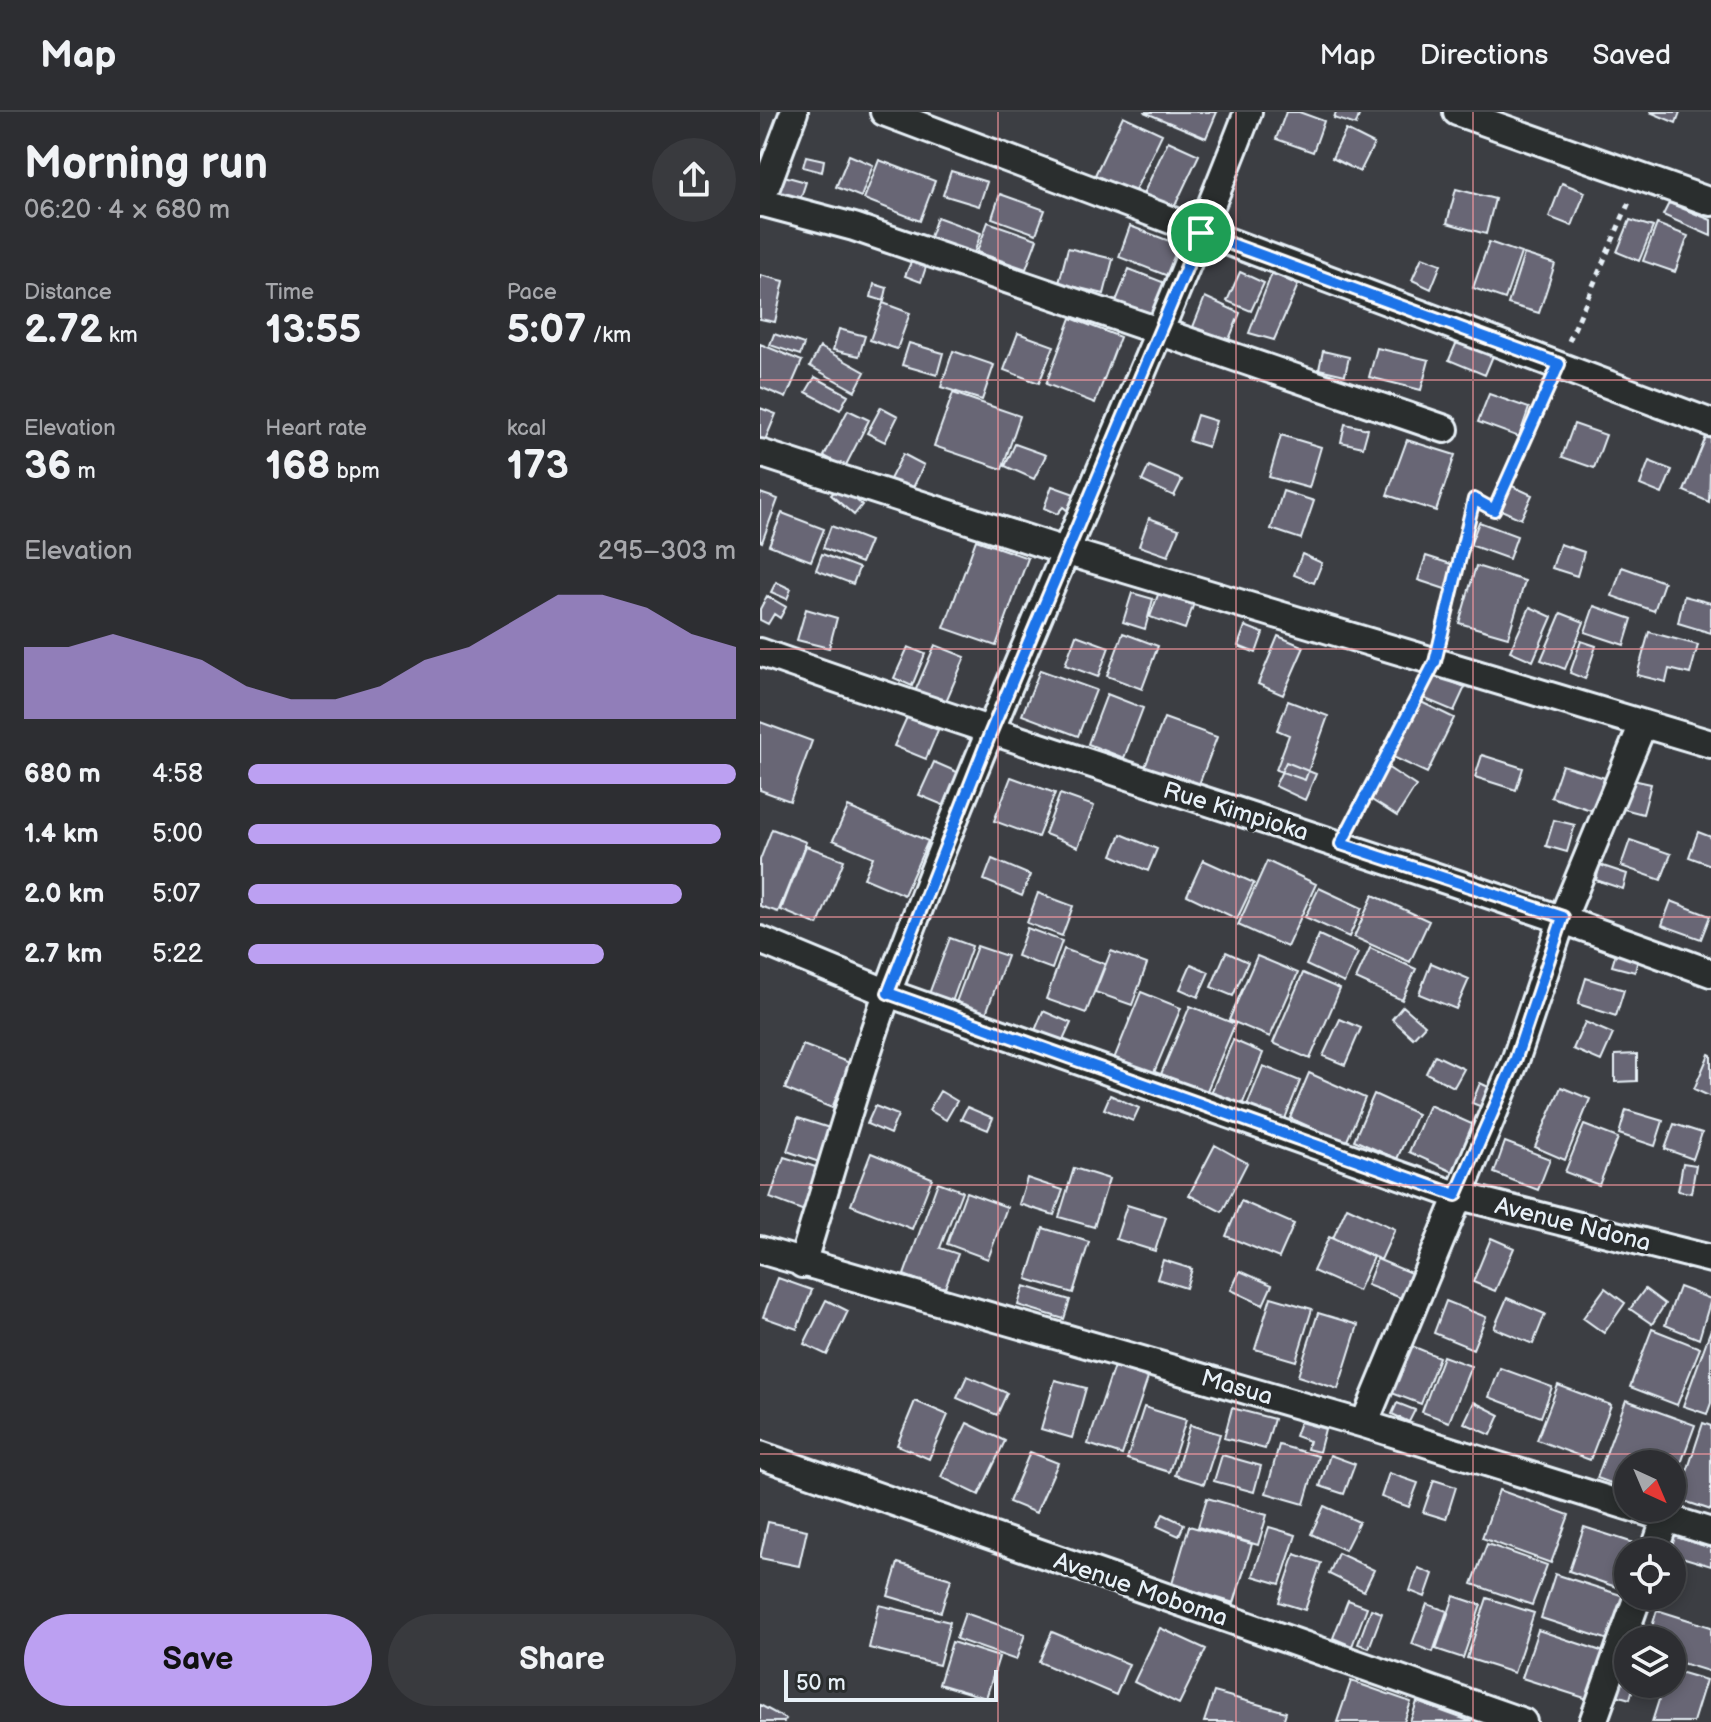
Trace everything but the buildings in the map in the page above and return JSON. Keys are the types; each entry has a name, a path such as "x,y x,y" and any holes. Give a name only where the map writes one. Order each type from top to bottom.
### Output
{"street":[{"path":"794,112 760,202 854,227 1445,429"},
{"path":"884,112 1711,423"},
{"path":"802,1264 888,993 990,734 1201,233 1248,112"},
{"path":"1457,112 1711,202"},
{"path":"760,453 1068,552 1711,744"},
{"name":"Rue Kimpioka","path":"760,652 990,734 1563,917 1711,972"},
{"path":"1364,1424 1456,1195 1515,1061 1563,917 1643,724"},
{"name":"Avenue Ndona","path":"760,940 888,993 1456,1195 1711,1259"},
{"name":"Masua","path":"760,1250 1364,1424 1614,1504"},
{"name":"Avenue Moboma","path":"760,1455 1523,1722"},
{"name":"Masua","path":"1673,1522 1711,1532"},
{"path":"1593,1722 1633,1610"}],"path":[{"path":"1341,844 1435,662 1474,499 1494,510 1640,177"}],"route":[{"path":"1201,233 1559,364 1494,510 1474,499 1435,662 1341,844 1563,917 1515,1061 1456,1195 888,993 990,734 1201,233"}]}
